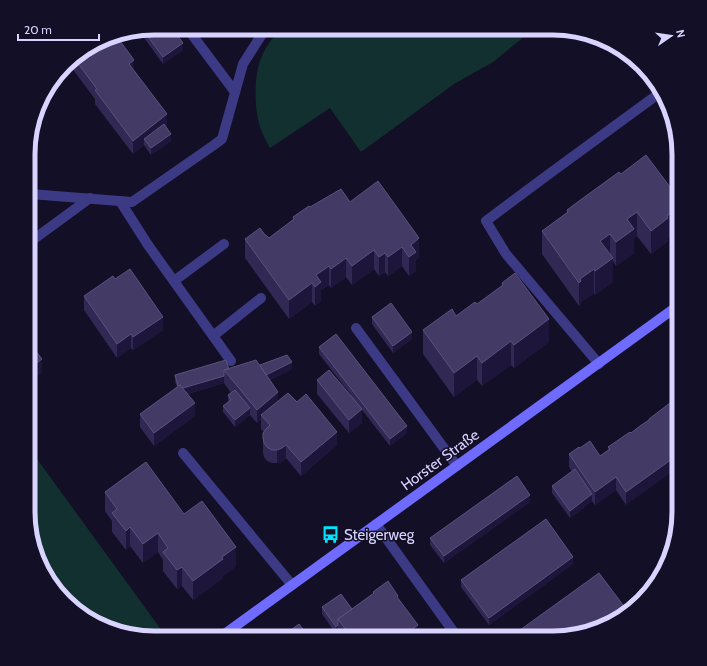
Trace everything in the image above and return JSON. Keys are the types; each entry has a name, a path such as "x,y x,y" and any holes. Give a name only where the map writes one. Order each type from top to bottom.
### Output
{"main road":[{"name":"Horster Straße","path":"229,631 672,310"}],"street":[{"path":"192,35 235,92"},
{"path":"35,194 132,202 222,139 244,64 262,35"},
{"path":"599,364 506,254 486,221 656,95"},
{"path":"35,238 90,198"},
{"path":"120,201 148,245 231,361"},
{"path":"174,281 224,244"},
{"path":"213,336 262,298"},
{"path":"356,328 457,466"},
{"path":"183,453 292,585"},
{"path":"376,524 453,631"}],"green space":[{"path":"275,35 526,35 493,62 454,84 361,152 330,108 270,148 261,130 257,116 256,80 259,63 270,41"},
{"path":"35,456 162,631 139,630 123,627 101,619 88,611 70,596 55,578 44,557 39,543 36,527"}],"building":[{"path":"147,35 177,35 183,43 163,57"},
{"path":"120,40 134,60 129,64 167,114 133,141 95,90 97,89 78,63 101,47"},
{"path":"164,124 171,134 151,148 144,139"},
{"path":"646,155 672,190 672,213 667,216 668,218 651,231 637,212 627,219 634,229 616,242 610,234 600,241 613,258 595,271 594,269 580,279 581,281 579,283 542,231 568,212 567,210 619,172 621,174"},
{"path":"378,181 419,238 411,245 416,252 409,257 402,247 388,257 385,253 379,257 374,250 352,266 346,258 331,269 329,266 316,275 321,282 315,287 312,283 289,300 245,239 260,228 269,238 294,219 293,217 309,206 310,207 341,189 350,202"},
{"path":"130,269 163,317 133,337 131,334 117,344 84,296 113,276 115,279"},
{"path":"515,273 549,319 514,345 511,341 482,363 477,356 454,373 423,330 452,309 456,316 475,302 477,304 503,285 502,283"},
{"path":"391,303 412,332 393,346 372,317"},
{"path":"336,334 407,426 390,439 319,347"},
{"path":"35,350 42,359 35,364"},
{"path":"287,355 292,362 266,375 260,365"},
{"path":"226,360 229,369 224,370 224,376 183,388 180,385 178,386 175,375"},
{"path":"256,360 278,392 257,410 224,370"},
{"path":"329,370 362,409 349,420 317,380"},
{"path":"180,385 195,403 154,433 140,414"},
{"path":"235,390 250,408 235,420 223,406 231,400 228,395"},
{"path":"288,393 297,402 306,394 337,432 301,462 286,445 277,450 272,450 264,443 263,438 263,433 270,425 261,415"},
{"path":"670,403 672,403 672,459 626,492 616,477 595,492 569,454 590,441 600,456 610,449 608,447 630,432 631,433"},
{"path":"146,462 184,514 202,501 236,547 222,557 223,559 193,581 182,567 177,570 163,552 168,548 158,533 143,544 130,527 126,531 112,513 117,509 105,492"},
{"path":"575,469 592,494 570,511 552,486"},
{"path":"517,476 530,495 444,556 430,538"},
{"path":"546,519 573,557 489,618 461,580"},
{"path":"599,573 624,607 598,622 576,629 561,631 519,631"},
{"path":"388,581 398,596 397,597 418,625 410,631 347,631 338,619 374,593 373,592"},
{"path":"341,594 352,609 338,619 338,625 336,627 322,607"},
{"path":"299,624 304,631 290,631"}],"place":[{"name":"Steigerweg","path":"331,535"}]}
